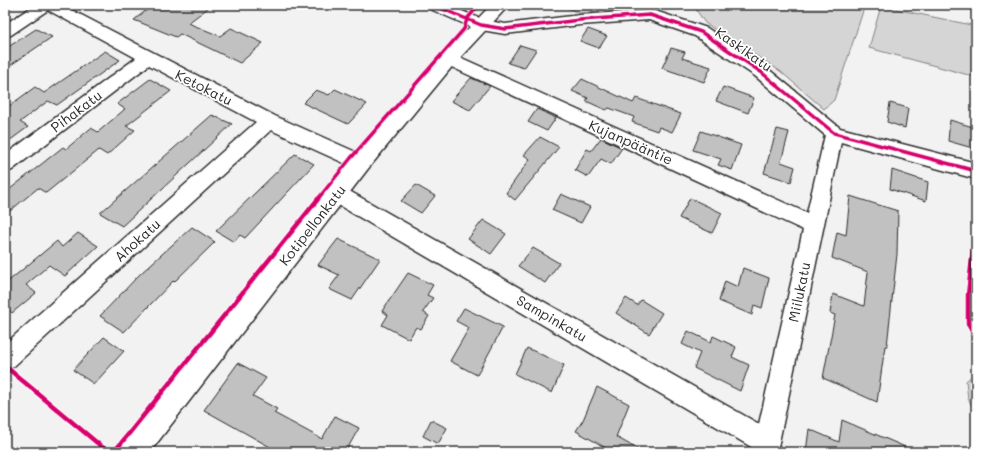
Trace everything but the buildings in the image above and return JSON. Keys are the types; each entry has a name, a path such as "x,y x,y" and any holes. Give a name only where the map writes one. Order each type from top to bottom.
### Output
{"street":[{"path":"5,31 46,5"},
{"name":"Ketokatu","path":"50,5 147,58 269,120 351,158 360,164"},
{"name":"Kaskikatu","path":"432,5 481,25 505,29 580,20 650,15 700,32 761,72 834,133 976,171"},
{"name":"Kotipellonkatu","path":"133,452 360,164 449,59 501,5"},
{"name":"Pihakatu","path":"5,165 147,58"},
{"name":"Kujanpääntie","path":"449,59 813,225"},
{"name":"Ahokatu","path":"5,359 269,120"},
{"name":"Miilukatu","path":"766,447 834,133"},
{"name":"Sampinkatu","path":"337,194 766,447"}],"shaded area":[{"path":"563,5 655,5 654,9 578,13"},
{"path":"693,5 865,5 834,100 824,109 780,71 705,23"},
{"path":"881,6 976,26 976,77 869,48"},
{"path":"976,372 976,412 968,399 966,381"}],"cycle path":[{"path":"433,5 481,25 505,29 580,20 650,15 701,32 761,72 834,133 976,171"},
{"path":"114,452 351,158 464,29 467,19 479,5"},
{"path":"976,240 974,240 968,295 968,324 976,337"},
{"path":"5,366 108,452"}]}
